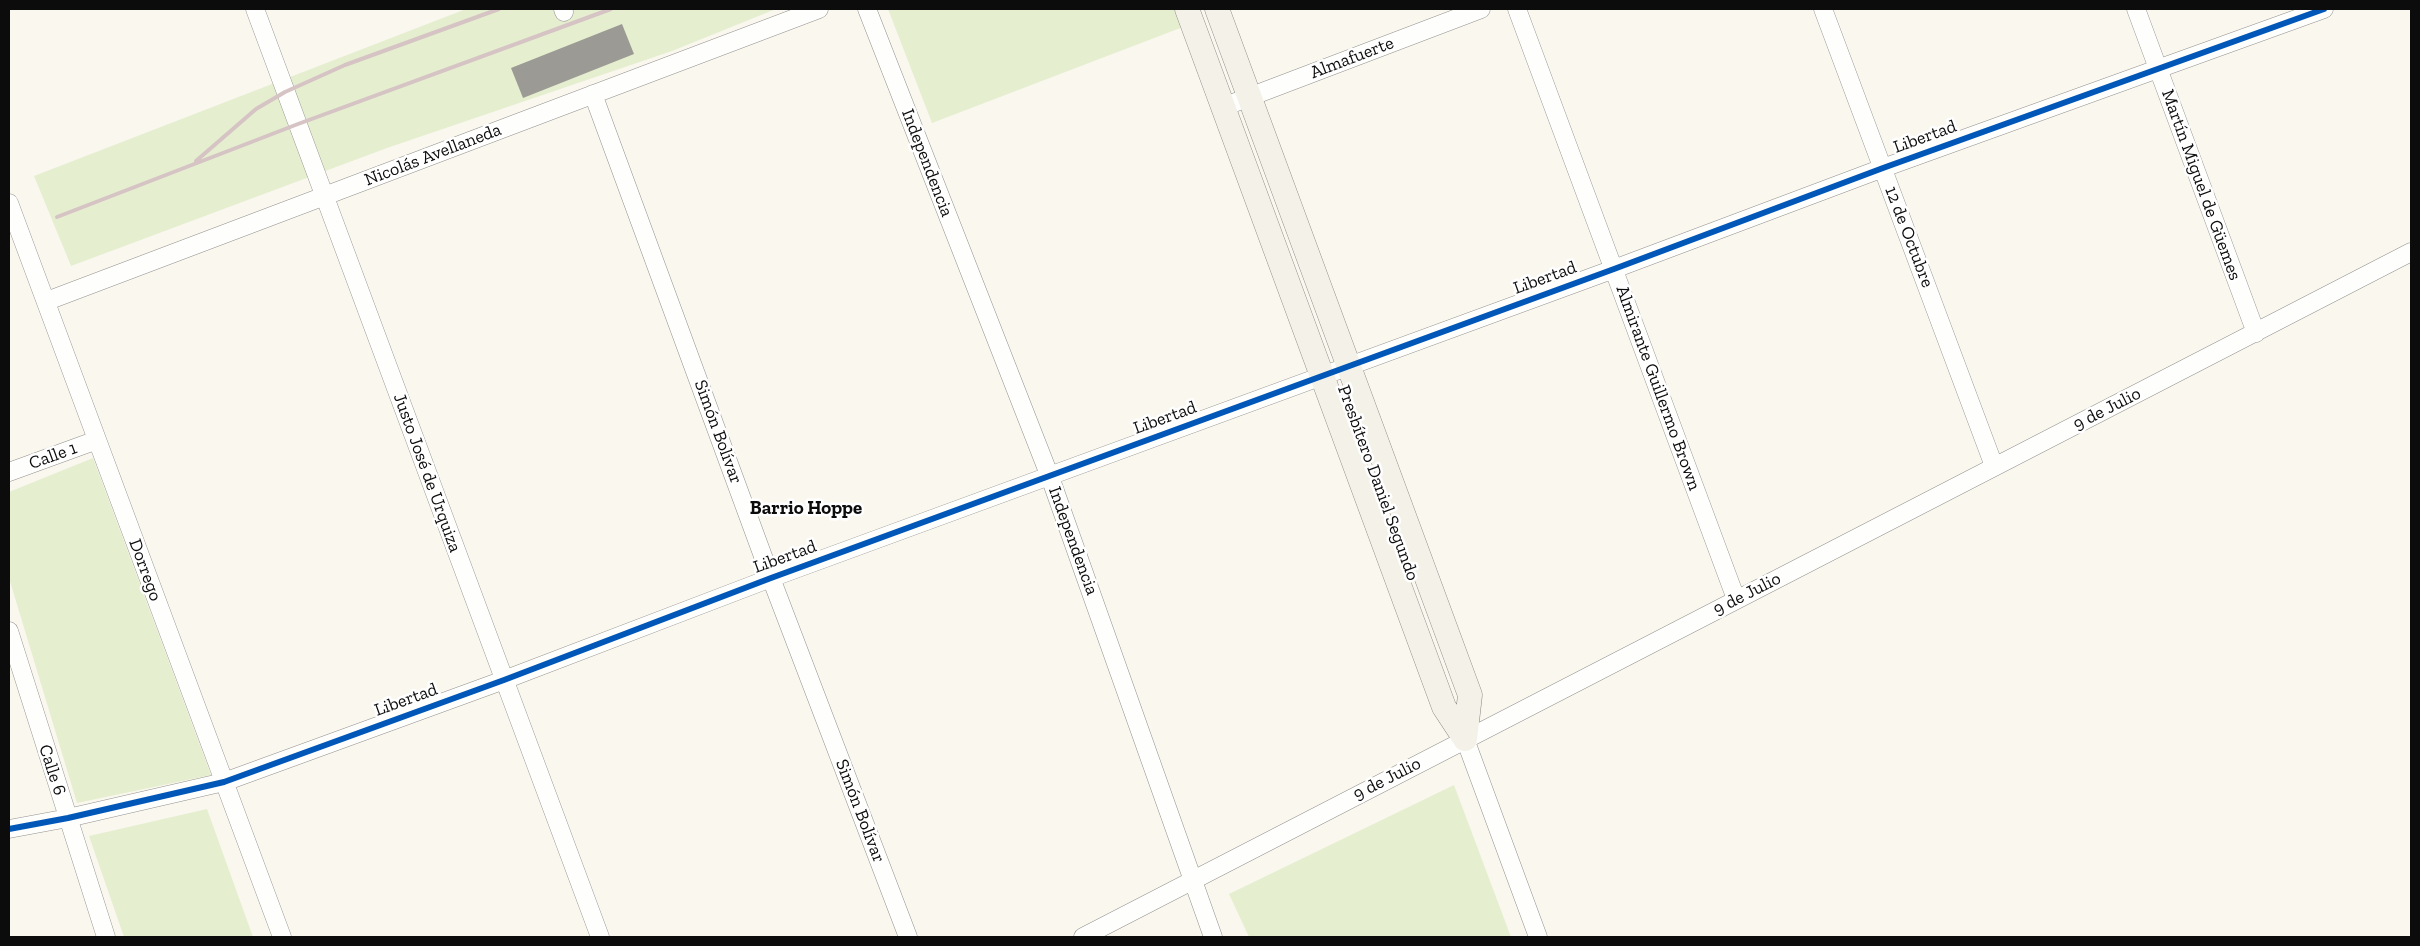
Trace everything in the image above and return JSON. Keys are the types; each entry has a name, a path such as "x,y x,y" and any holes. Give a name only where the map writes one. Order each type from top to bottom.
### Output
{"main road":[{"name":"Presbítero Daniel Segundo","path":"1187,9 1444,707 1466,739"},
{"name":"Presbítero Daniel Segundo","path":"1217,9 1470,695 1466,739"}],"street":[{"name":"Justo José de Urquiza","path":"255,9 600,937"},
{"name":"Nicolás Avellaneda","path":"47,301 818,9"},
{"name":"Independencia","path":"867,9 1050,477 1194,878 1213,937"},
{"name":"Almafuerte","path":"1223,107 1481,9"},
{"name":"Almirante Guillermo Brown","path":"1517,9 1736,599"},
{"name":"12 de Octubre","path":"1823,9 1994,466"},
{"name":"Martín Miguel de Güemes","path":"2136,9 2256,333"},
{"name":"Libertad","path":"9,829 68,818 224,782 504,680 772,578 1614,269 1883,168 2324,9"},
{"name":"Simón Bolívar","path":"593,94 772,578 908,937"},
{"name":"Dorrego","path":"10,208 47,301 282,937"},
{"name":"9 de Julio","path":"1083,937 1194,878 2411,252"},
{"name":"Calle 1","path":"9,472 97,440"},
{"name":"Calle 6","path":"9,631 12,650 106,937"},
{"name":"Presbítero Daniel Segundo","path":"1466,739 1538,937"}],"green space":[{"path":"466,9 776,9 672,51 387,148 71,266 34,176"},
{"path":"888,9 1175,9 1183,27 932,123"},
{"path":"93,458 211,775 77,803 9,578 9,492"},
{"path":"1454,785 1511,937 1249,937 1229,894"},
{"path":"207,809 253,937 124,937 89,836"}],"building":[{"path":"622,24 634,54 523,98 511,68"}],"railway":[{"path":"196,161 256,109 285,92 345,65 499,9"},
{"path":"57,217 298,124 611,9"}],"cycle path":[{"path":"9,829 68,818 224,782 504,680 771,578 1614,269 1883,168 2324,9"}],"district":[{"name":"Barrio Hoppe","path":"806,509"}]}
